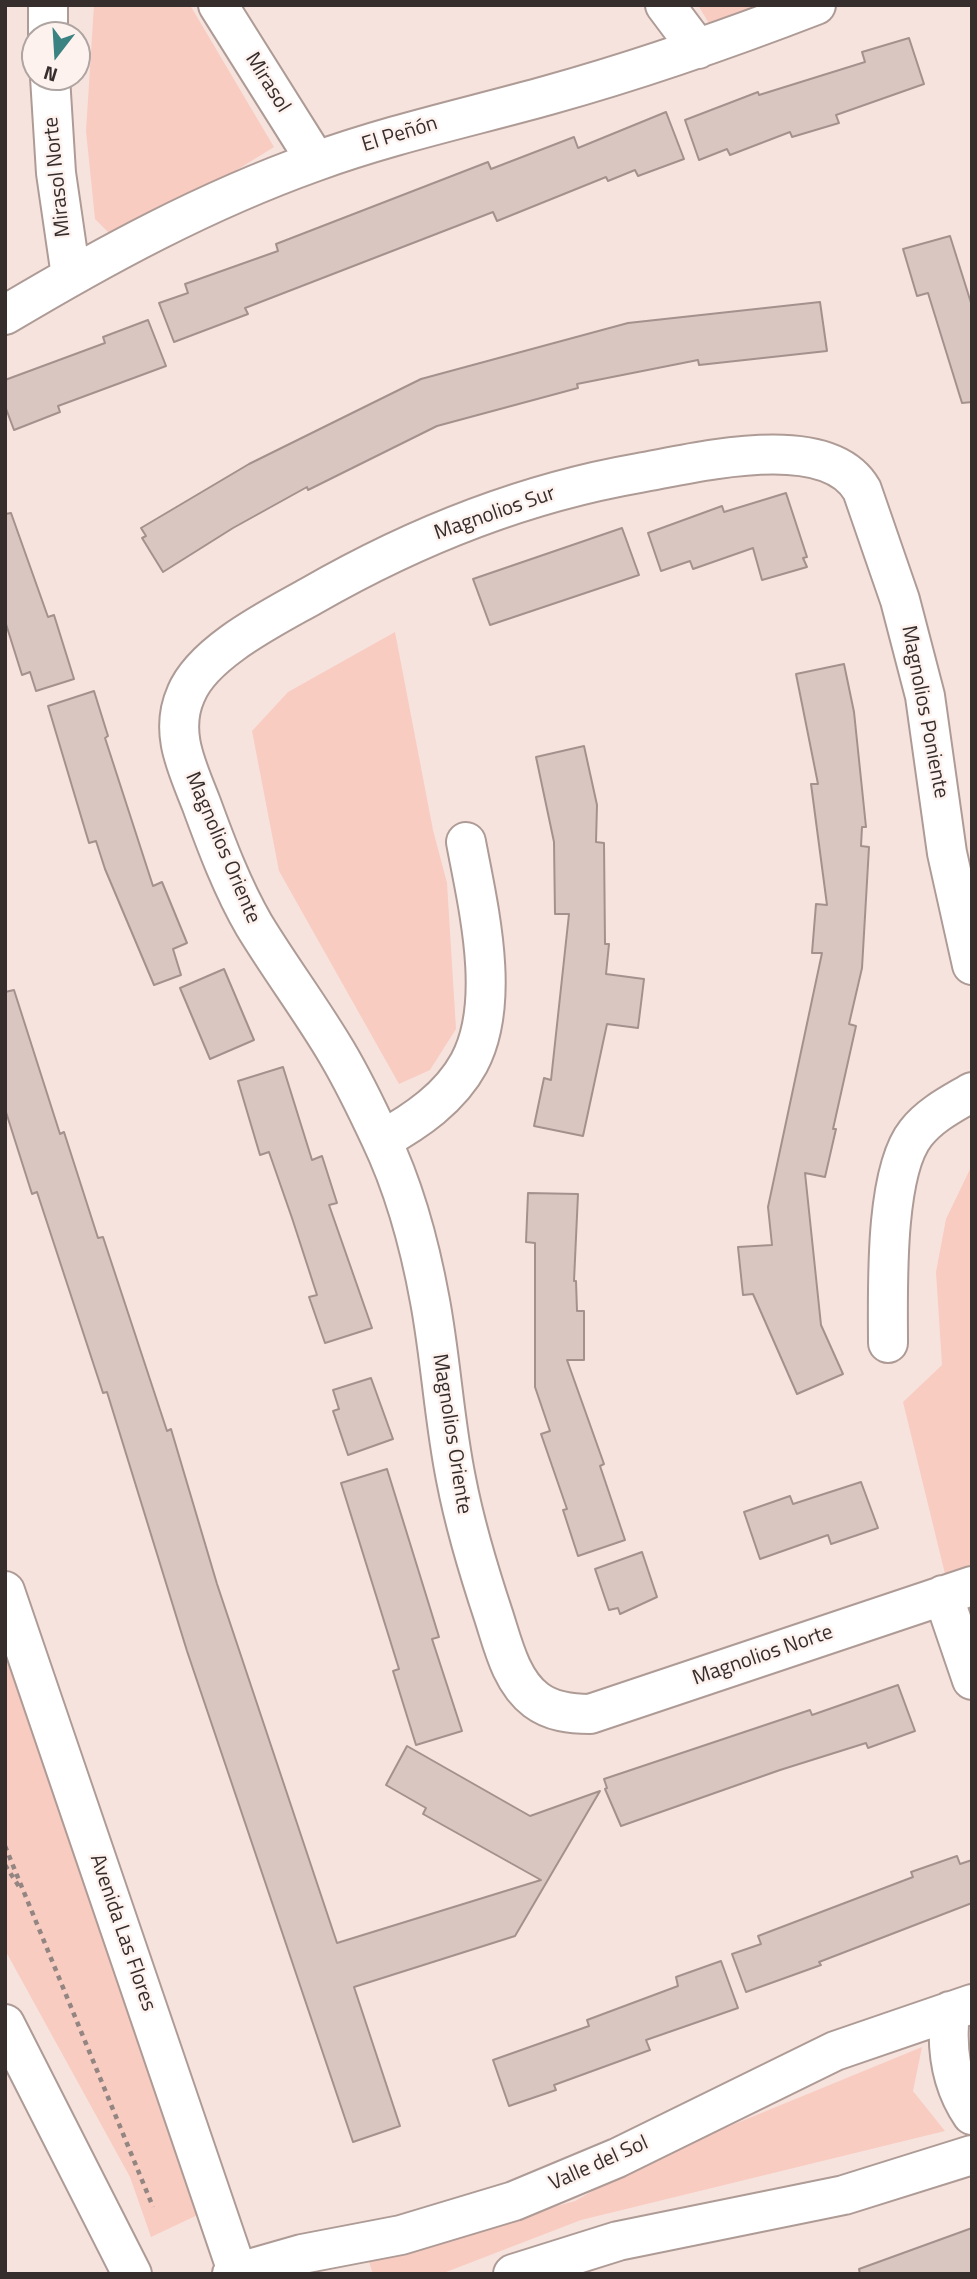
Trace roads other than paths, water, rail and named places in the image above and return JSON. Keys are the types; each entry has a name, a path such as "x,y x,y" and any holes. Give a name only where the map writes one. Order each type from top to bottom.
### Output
{"street":[{"name":"Mirasol","path":"218,5 316,161"},
{"path":"666,5 698,49"},
{"name":"El Peñón","path":"5,316 71,276 210,203 316,161 698,49 816,5"},
{"name":"Mirasol Norte","path":"51,91 55,173 71,276"},
{"name":"Magnolios Sur","path":"186,692 199,672 216,656 271,619 344,577 418,541 484,515 573,488 681,466 771,455 798,455 829,460 846,469"},
{"name":"Magnolios Poniente","path":"846,469 856,478 868,503 914,647 934,745 947,853 972,965"},
{"name":"Magnolios Oriente","path":"186,692 179,714 180,747 230,875 253,922 338,1054 382,1140 407,1211 430,1299 455,1475 480,1574 514,1673 537,1701 553,1710"},
{"path":"382,1140 412,1123 438,1102 469,1062 480,1033 485,988 482,947 466,842"},
{"path":"888,1343 889,1252 899,1171 905,1152 926,1121 972,1092"},
{"path":"958,1590 972,1680"},
{"name":"Magnolios Norte","path":"553,1710 572,1714 608,1709 958,1590"},
{"name":"Avenida Las Flores","path":"5,1591 236,2273"},
{"name":"Valle del Sol","path":"961,2007 949,2058 955,2082 972,2115"},
{"name":"Valle del Sol","path":"236,2273 302,2253 401,2235 514,2201 617,2158 835,2051 961,2007"},
{"path":"5,2024 132,2274"},
{"path":"513,2274 618,2241 844,2195 972,2155"}]}
